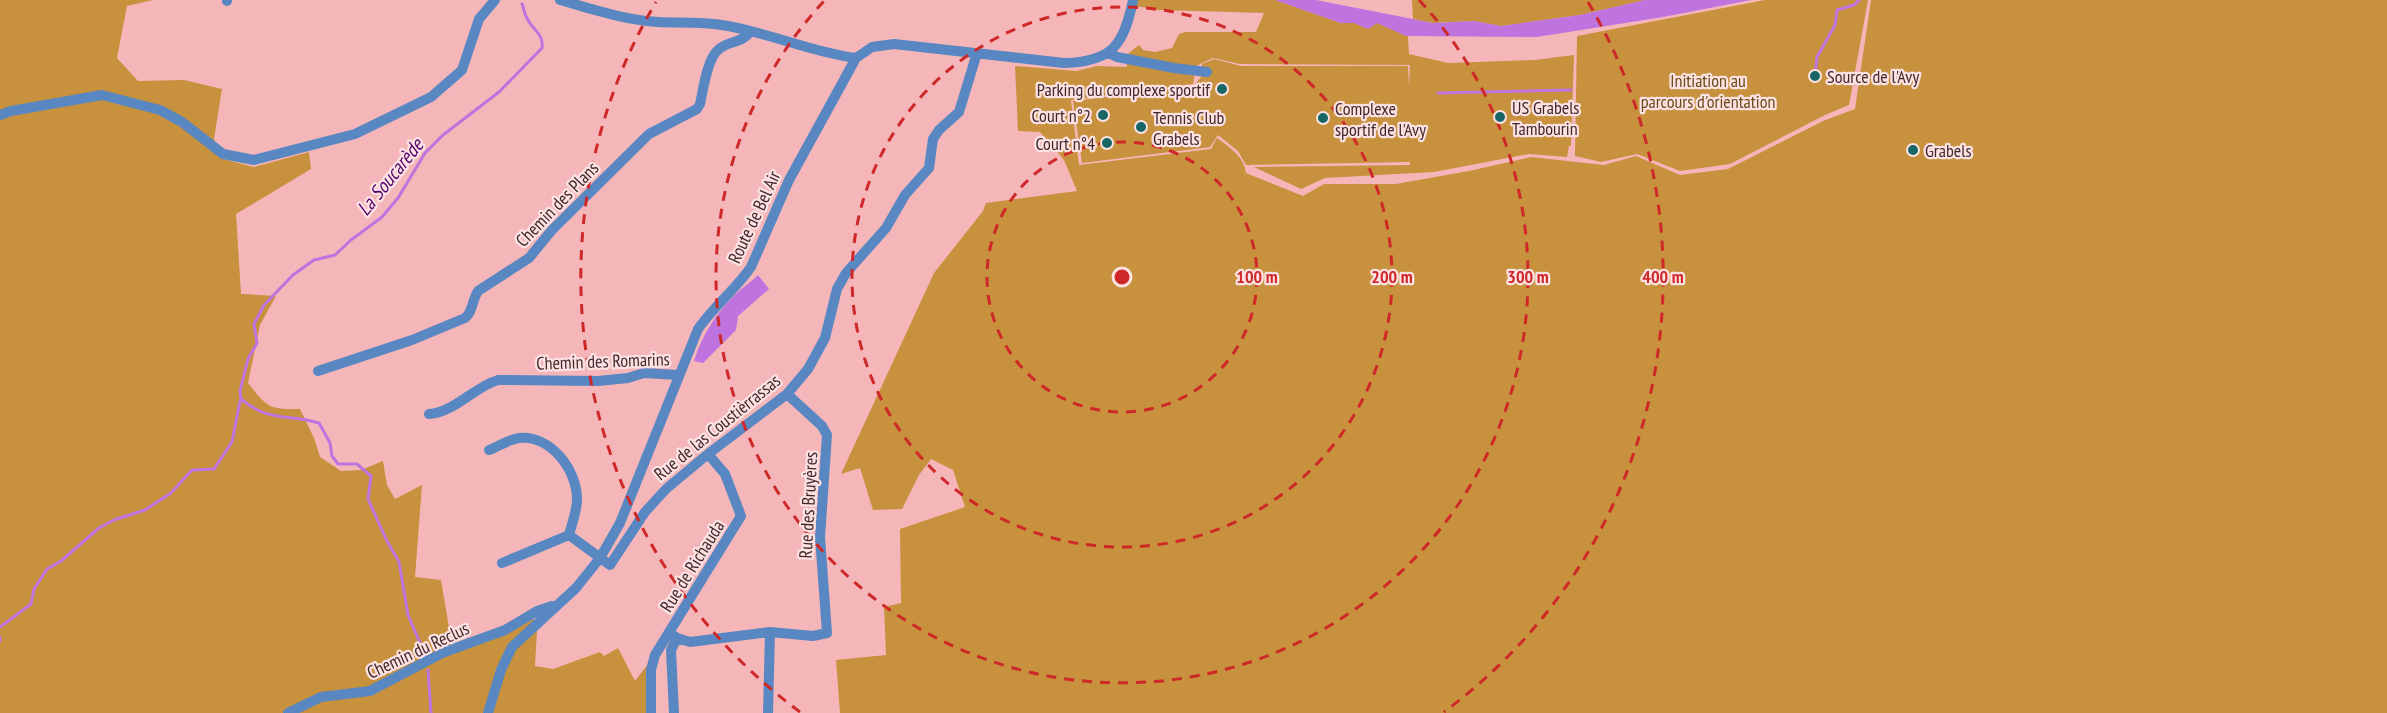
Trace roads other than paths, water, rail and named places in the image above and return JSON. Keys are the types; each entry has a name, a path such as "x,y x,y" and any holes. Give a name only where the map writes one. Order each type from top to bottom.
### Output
{"street":[{"path":"0,115 11,111 102,95 160,110 182,122 223,154 254,160 355,134 431,97 462,70 479,19 495,0"},
{"path":"560,0 608,14 657,22 690,21 724,25 834,55 856,58 865,50 878,45 908,45 1064,63 1089,61 1112,50 1124,35 1133,0"},
{"name":"Chemin des Plans","path":"318,371 412,340 470,315 474,297 478,291 529,258 552,230 649,134 697,109 710,64 717,50 747,37 750,32"},
{"path":"1112,50 1117,57 1207,72"},
{"name":"Rue de las Coustièrrassas","path":"600,558 610,565 645,512 666,489 708,453 787,394 808,369 825,338 832,319 837,289 846,273 886,228 905,195 929,168 933,139 939,130 959,112 976,53"},
{"name":"Route de Bel Air","path":"488,713 501,670 512,647 576,588 600,558 620,523 698,328 710,311 744,278 758,255 789,180 856,58"},
{"name":"Chemin des Romarins","path":"429,414 444,411 489,383 498,380 597,381 628,378 644,373 678,375"},
{"name":"Rue des Bruyères","path":"787,394 822,426 827,435 820,537 827,633"},
{"path":"489,450 518,438 536,440 548,445 557,453 571,473 576,485 576,512 569,535"},
{"name":"Rue de Richauda","path":"651,713 651,670 655,655 673,635 741,516 725,474 708,453"},
{"path":"569,535 600,558"},
{"path":"502,563 569,535"},
{"name":"Chemin du Reclus","path":"288,713 321,697 370,691 442,653 506,630 537,611 558,603"},
{"path":"768,713 770,632"},
{"name":"Rue de Richauda","path":"673,635 690,642 770,632 813,636 827,633"},
{"path":"673,635 671,650 674,713"}],"waterway":[{"path":"1815,76 1817,57 1835,25 1837,10 1854,5 1859,0"},
{"name":"La Soucarède","path":"426,657 408,615 399,562 368,499 371,476 357,464 338,464 332,456 330,443 319,423 260,411 241,399 240,391 248,359 257,343 254,324 264,305 293,275 314,260 335,255 382,217 398,198 425,153 443,135 499,92 542,48 541,39 525,15 522,4"},
{"path":"1438,93 1571,90"},
{"path":"0,627 31,604 34,589 47,569 61,561 99,528 114,520 145,510 171,493 192,470 214,469 232,442 240,401"},
{"name":"La Soucarède","path":"428,670 431,713"}],"place":[{"name":"Source de l'Avy","path":"1815,76"},
{"name":"Parking du complexe sportif","path":"1222,89"},
{"name":"Court n°2","path":"1103,115"},
{"name":"US Grabels Tambourin","path":"1500,117"},
{"name":"Complexe sportif de l'Avy","path":"1323,118"},
{"name":"Tennis Club Grabels","path":"1141,127"},
{"name":"Court n°4","path":"1107,143"},
{"name":"Grabels","path":"1913,150"}],"park label":[{"name":"Initiation au parcours d'orientation","path":"1708,90"}]}
